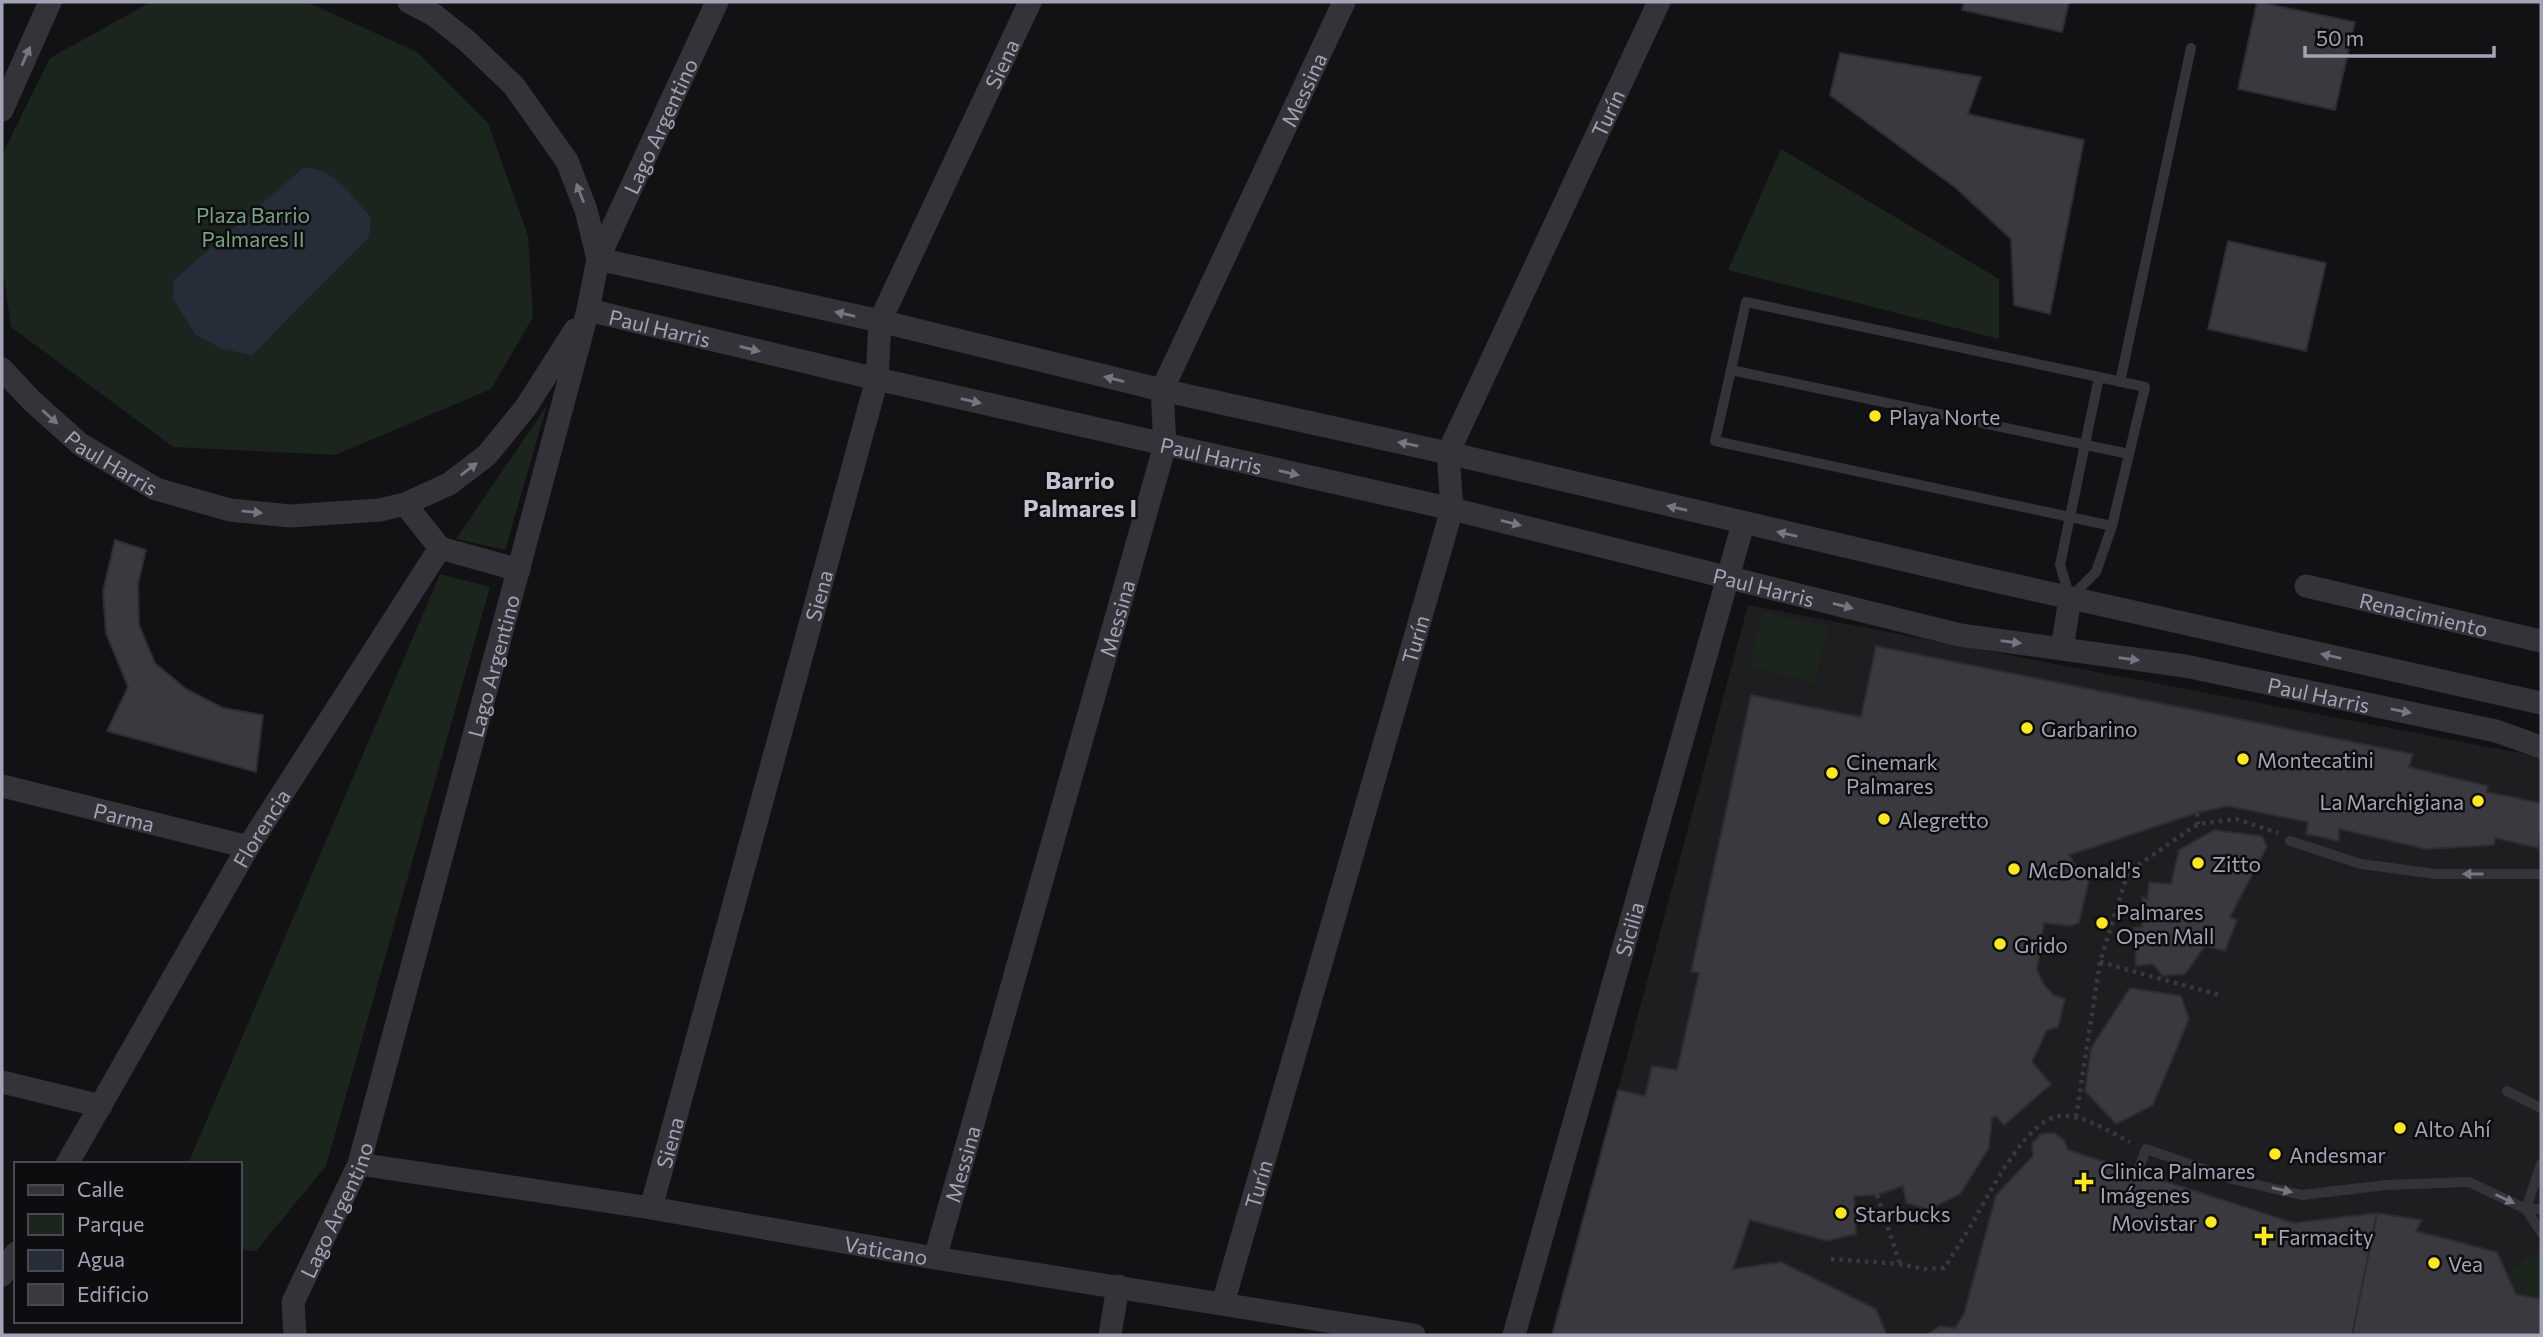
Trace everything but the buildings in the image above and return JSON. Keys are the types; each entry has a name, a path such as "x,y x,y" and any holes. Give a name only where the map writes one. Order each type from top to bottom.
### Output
{"street":[{"path":"2,110 50,2"},
{"path":"409,2 434,15 467,41 514,86 567,161 586,210 598,259"},
{"name":"Lago Argentino","path":"296,1335 293,1302 359,1164 588,310 598,259 717,2"},
{"name":"Siena","path":"651,1208 877,380 880,321 1030,2"},
{"name":"Messina","path":"935,1258 1165,445 1162,390 1344,2"},
{"name":"Turín","path":"1223,1303 1452,509 1448,453 1659,2"},
{"name":"Paul Harris","path":"598,259 880,321 1162,390 1448,453 1743,524 2541,703"},
{"name":"Paul Harris","path":"2,369 32,401 79,443 156,489 230,510 290,516 380,510 405,504 449,484 487,455 526,407 588,310 877,380 1452,509 1960,635 2203,670 2496,731 2541,747"},
{"path":"405,504 440,548 519,570"},
{"name":"Sicilia","path":"1514,1335 1743,524"},
{"name":"Florencia","path":"68,1162 248,847 440,548"},
{"name":"Renacimiento","path":"2306,586 2541,641"},
{"path":"2062,649 2070,598"},
{"name":"Parma","path":"2,786 248,847"},
{"path":"2,1082 101,1106"},
{"name":"Vaticano","path":"359,1164 651,1208 935,1258 1223,1303 1310,1326 1414,1335"},
{"path":"2,1275 14,1256"},
{"path":"1110,1335 1118,1286"}],"lane":[{"path":"2120,382 2191,48"},
{"path":"2099,377 2086,446 2070,518 2060,565 2070,598 2096,572 2112,526 2145,387 2120,382 2099,377 1746,302 1715,441 2070,518 2112,526"},
{"path":"1731,370 2129,454"},
{"path":"2290,841 2361,864 2424,872 2541,874"},
{"path":"2507,1091 2541,1108"},
{"path":"2138,1171 2146,1149 2232,1179 2302,1195 2386,1185 2469,1182 2526,1209 2541,1209"},
{"path":"2526,1209 2541,1164"},
{"path":"2526,1209 2541,1232"}],"path":[{"path":"2197,813 2198,824"},
{"path":"2076,1117 2100,962 2128,872 2198,824 2236,819 2277,831 2290,841"},
{"path":"2100,962 2223,996"},
{"path":"1831,1259 1900,1264 1925,1269 1944,1268 2005,1165 2039,1126 2058,1116 2076,1117 2146,1149"},
{"path":"1877,1195 1900,1264"}],"shaded area":[{"name":"Palmares Open Mall","path":"1748,605 2541,757 2541,1335 1552,1335"}],"green space":[{"name":"Plaza Barrio Palmares II","path":"151,2 307,2 417,52 488,123 528,236 533,317 491,389 335,455 173,447 11,327 2,261 2,155 50,58"},
{"path":"1781,149 1999,279 1999,339 1728,270"},
{"path":"547,405 505,550 456,539"},
{"path":"440,574 490,587 326,1166 256,1251 242,1250 242,1162 189,1162"},
{"path":"1763,612 1828,627 1815,683 1749,667"},
{"path":"2534,1252 2541,1256 2541,1299 2516,1294 2508,1275"}],"water":[{"path":"303,168 314,169 334,178 350,193 371,218 369,237 252,355 223,349 196,335 173,299 174,280"}],"place":[{"name":"Playa Norte","path":"1875,416"},
{"name":"Garbarino","path":"2027,728"},
{"name":"Montecatini","path":"2243,759"},
{"name":"Cinemark Palmares","path":"1832,773"},
{"name":"La Marchigiana","path":"2478,801"},
{"name":"Alegretto","path":"1884,819"},
{"name":"Zitto","path":"2198,863"},
{"name":"McDonald's","path":"2014,869"},
{"name":"Palmares Open Mall","path":"2102,923"},
{"name":"Grido","path":"2000,944"},
{"name":"Alto Ahí","path":"2400,1128"},
{"name":"Andesmar","path":"2275,1154"},
{"name":"Clinica Palmares Imágenes","path":"2084,1182"},
{"name":"Starbucks","path":"1841,1213"},
{"name":"Movistar","path":"2211,1222"},
{"name":"Farmacity","path":"2264,1236"},
{"name":"Vea","path":"2434,1263"}],"district":[{"name":"Barrio Palmares I","path":"1080,493"}]}
